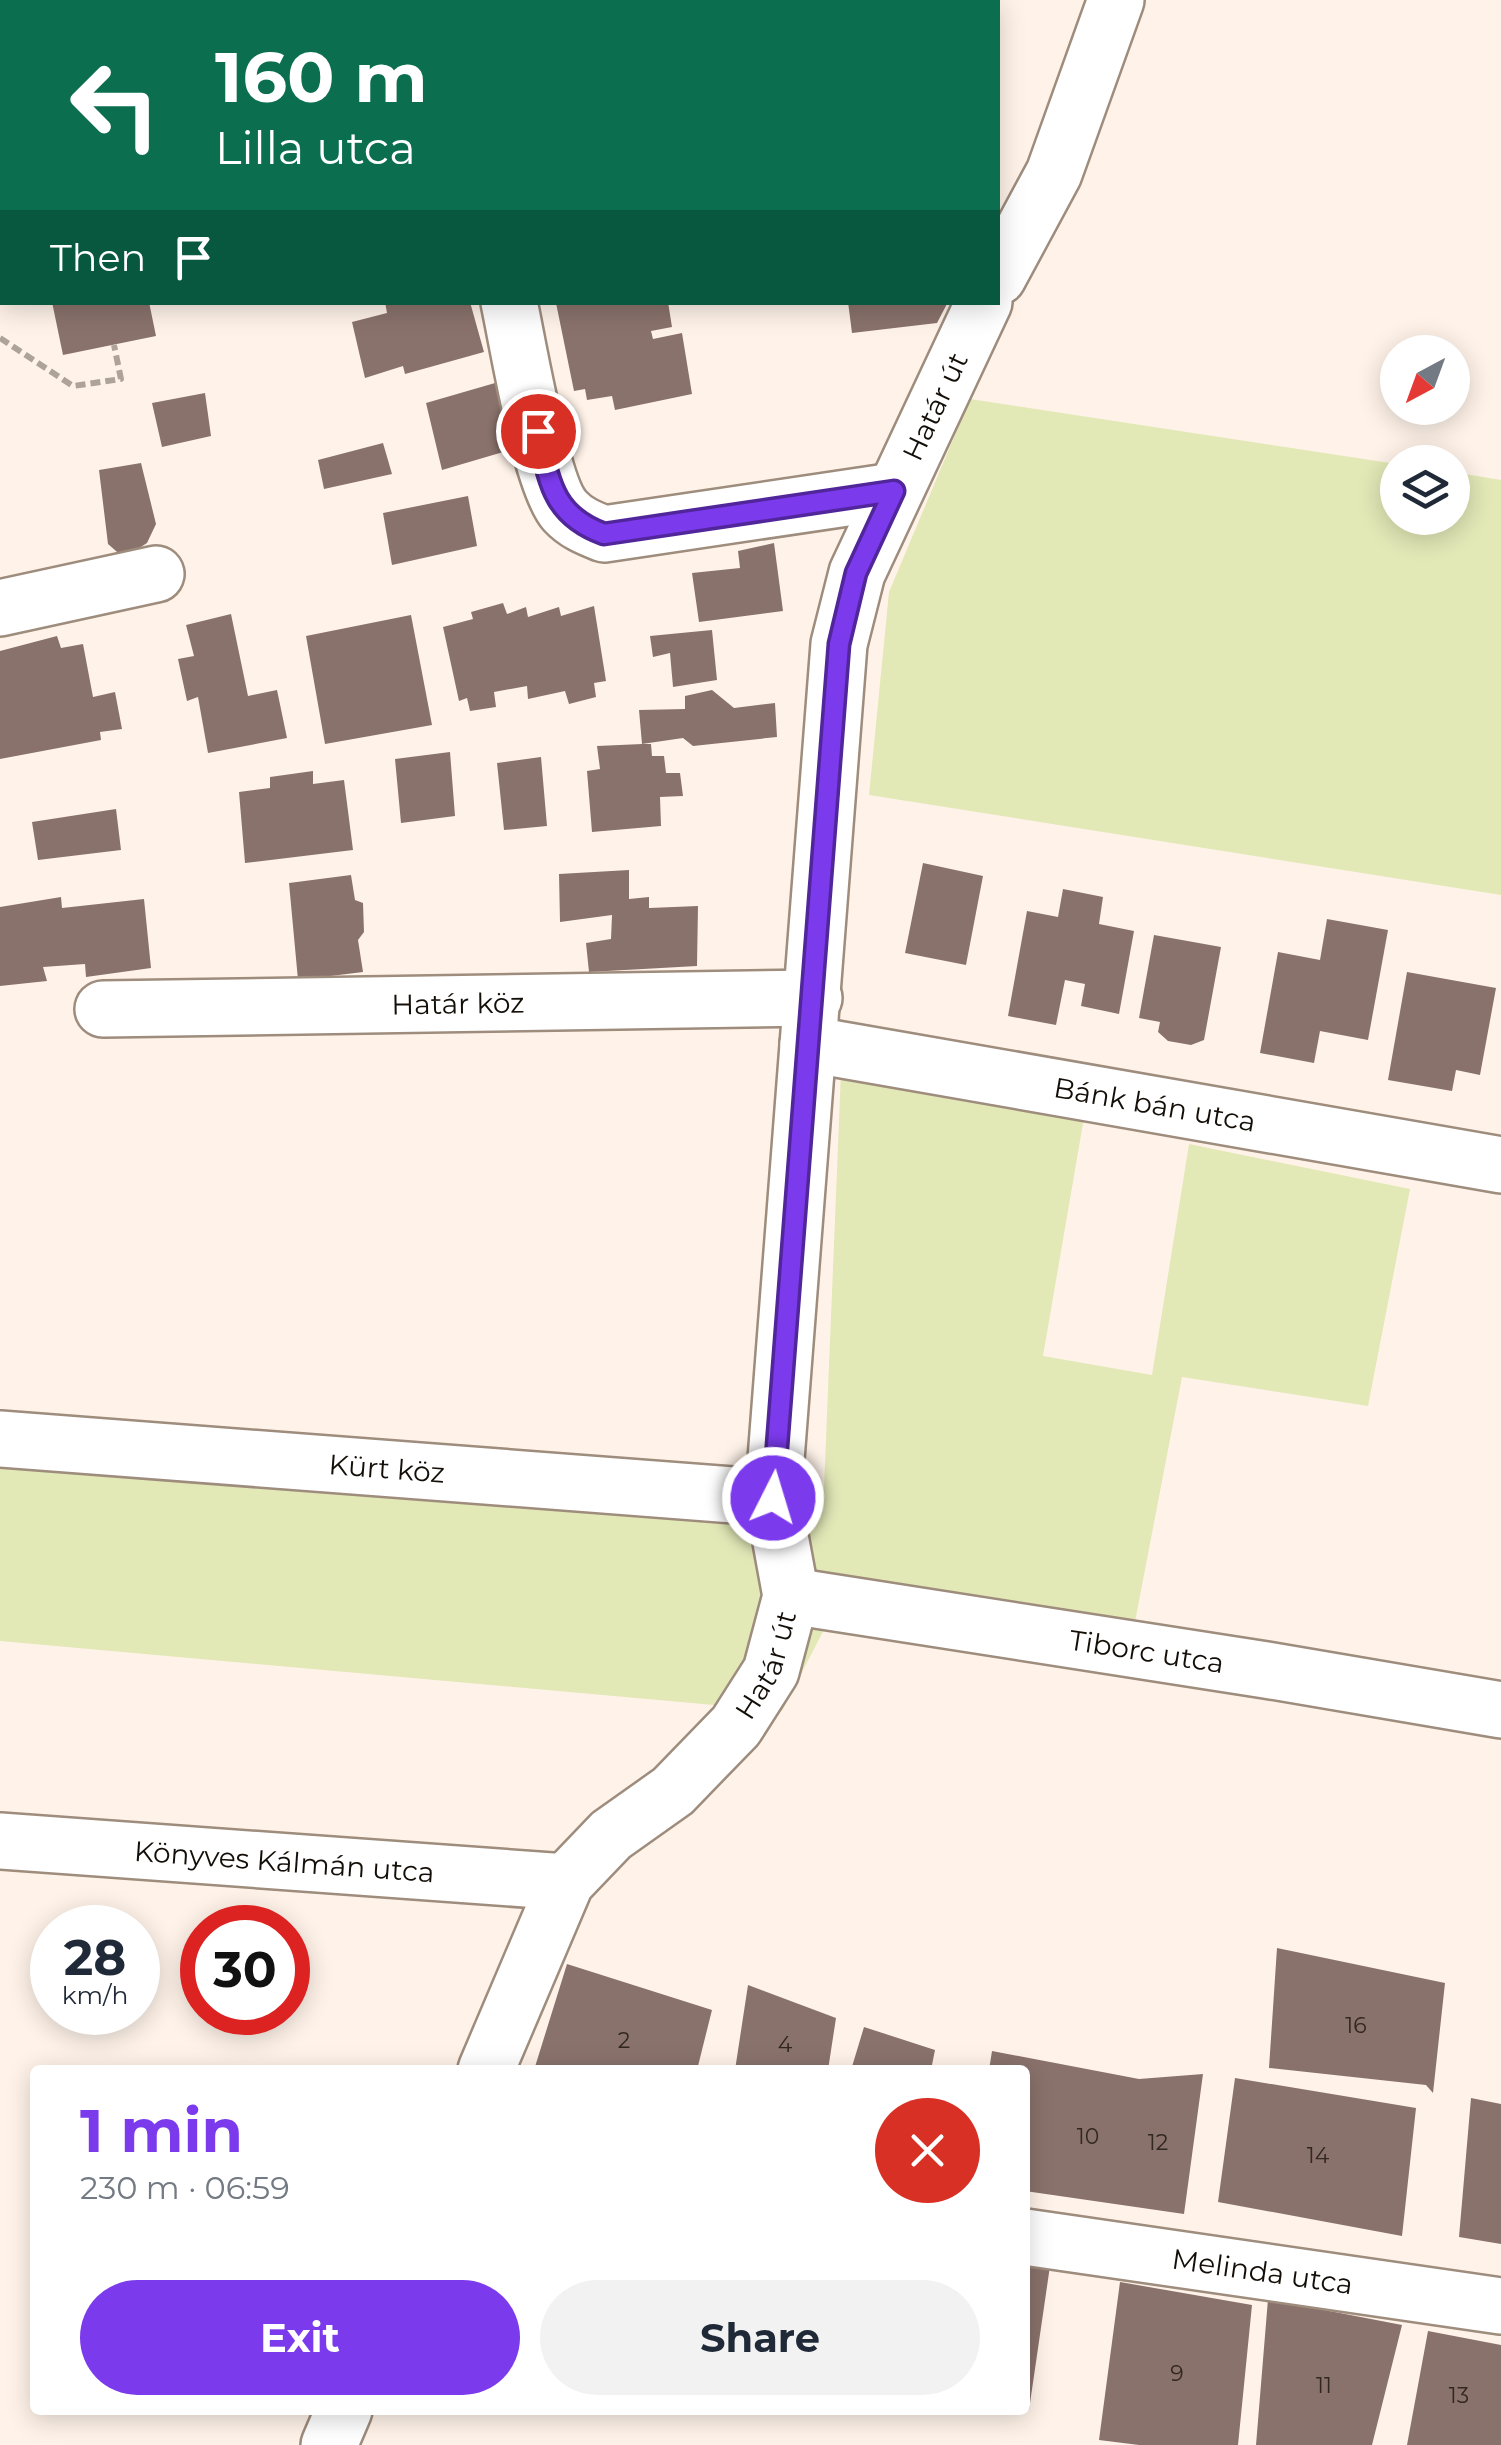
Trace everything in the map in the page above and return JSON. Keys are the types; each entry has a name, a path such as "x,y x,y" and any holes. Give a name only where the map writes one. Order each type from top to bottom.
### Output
{"street":[{"path":"1000,273 1054,173 1116,0"},
{"path":"510,305 545,464 562,508 582,526 604,534 894,491"},
{"name":"Határ út","path":"488,2065 566,1882 610,1836 673,1791 736,1726 771,1671 791,1596 773,1498 839,644 856,573 983,305"},
{"path":"0,608 156,574"},
{"name":"Határ köz","path":"103,1009 811,1021"},
{"name":"Bánk bán utca","path":"811,1021 1501,1165"},
{"name":"Kürt köz","path":"0,1439 773,1498"},
{"name":"Tiborc utca","path":"791,1596 1501,1710"},
{"name":"Könyves Kálmán utca","path":"0,1841 566,1882"},
{"name":"Melinda utca","path":"1030,2237 1501,2306"},
{"path":"329,2445 342,2415"}],"path":[{"path":"0,338 73,386 121,379 114,345"}],"green space":[{"path":"970,399 1380,461 1380,535 1470,535 1470,475 1501,480 1501,895 869,795 889,592"},
{"path":"841,1072 1085,1112 1043,1356 1152,1375 1189,1144 1410,1189 1368,1406 1182,1377 1134,1627 847,1585 782,1711 0,1641 0,1450 823,1512"}],"building":[{"path":"53,305 150,305 156,336 63,355"},
{"path":"386,305 471,305 484,352 405,374 403,366 365,378 352,322 387,313"},
{"path":"556,305 668,305 672,327 651,331 653,339 682,333 692,394 615,410 612,396 587,400 585,389 574,391"},
{"path":"848,305 946,305 937,323 852,333"},
{"path":"495,383 513,449 442,470 426,403"},
{"path":"205,393 211,436 162,447 152,403"},
{"path":"383,443 392,474 324,489 318,460"},
{"path":"141,463 156,524 147,543 124,558 108,544 99,470"},
{"path":"468,496 477,546 392,565 383,513"},
{"path":"774,543 783,611 699,622 692,573 740,568 738,551"},
{"path":"503,603 507,614 526,607 528,617 559,607 561,616 594,606 606,681 594,683 596,697 569,704 565,691 528,699 527,686 494,692 496,707 470,711 467,698 459,701 443,627 473,619 471,612"},
{"path":"231,614 248,696 277,690 287,738 208,753 198,697 187,701 178,659 194,656 186,625"},
{"path":"411,615 432,725 325,744 306,636"},
{"path":"712,630 717,680 673,687 670,653 653,657 650,636"},
{"path":"57,636 61,648 83,644 93,697 115,692 122,729 100,732 101,740 0,759 0,651"},
{"path":"712,690 734,708 775,703 777,737 693,746 683,738 642,744 639,710 685,709 685,696"},
{"path":"651,744 652,756 664,756 666,773 680,773 683,796 660,797 661,826 592,832 587,771 600,769 597,746"},
{"path":"450,752 455,816 401,823 395,759"},
{"path":"541,757 547,826 504,830 497,763"},
{"path":"313,771 313,784 344,780 353,850 245,863 239,792 270,788 270,777"},
{"path":"116,809 121,850 38,860 32,822"},
{"path":"923,863 983,876 966,965 905,953"},
{"path":"629,870 629,899 649,897 649,908 698,906 697,966 589,972 586,943 611,939 612,915 560,922 559,874"},
{"path":"351,875 355,900 363,903 364,932 358,940 363,972 298,980 289,883"},
{"path":"1063,889 1103,897 1099,924 1134,931 1119,1014 1081,1006 1085,984 1065,980 1056,1025 1008,1016 1027,911 1058,917"},
{"path":"61,897 62,908 144,899 151,968 86,977 85,964 43,967 47,981 0,986 0,907"},
{"path":"1327,919 1388,930 1368,1040 1320,1031 1314,1063 1260,1053 1278,952 1320,960"},
{"path":"1154,935 1221,947 1204,1040 1191,1045 1168,1041 1158,1032 1160,1022 1139,1018"},
{"path":"1407,972 1496,988 1480,1075 1456,1070 1452,1091 1388,1080"},
{"path":"1277,1948 1445,1983 1433,2093 1426,2085 1269,2068"},
{"path":"567,1964 712,2010 698,2065 536,2065"},
{"path":"748,1985 836,2018 829,2065 736,2065"},
{"path":"864,2027 935,2050 932,2065 853,2065"},
{"path":"992,2051 1139,2079 1203,2074 1184,2214 1030,2192 1030,2065 990,2065"},
{"path":"1235,2078 1416,2108 1402,2236 1218,2202"},
{"path":"1471,2098 1501,2104 1501,2244 1459,2237"},
{"path":"1030,2264 1050,2266 1030,2403"},
{"path":"1120,2282 1252,2305 1238,2445 1139,2445 1099,2440"},
{"path":"1268,2299 1402,2325 1372,2445 1256,2445"},
{"path":"1428,2331 1501,2345 1501,2445 1407,2445"}],"route":[{"path":"538,431 545,464 562,508 582,526 604,534 894,491 856,573 839,644 773,1498"}]}
